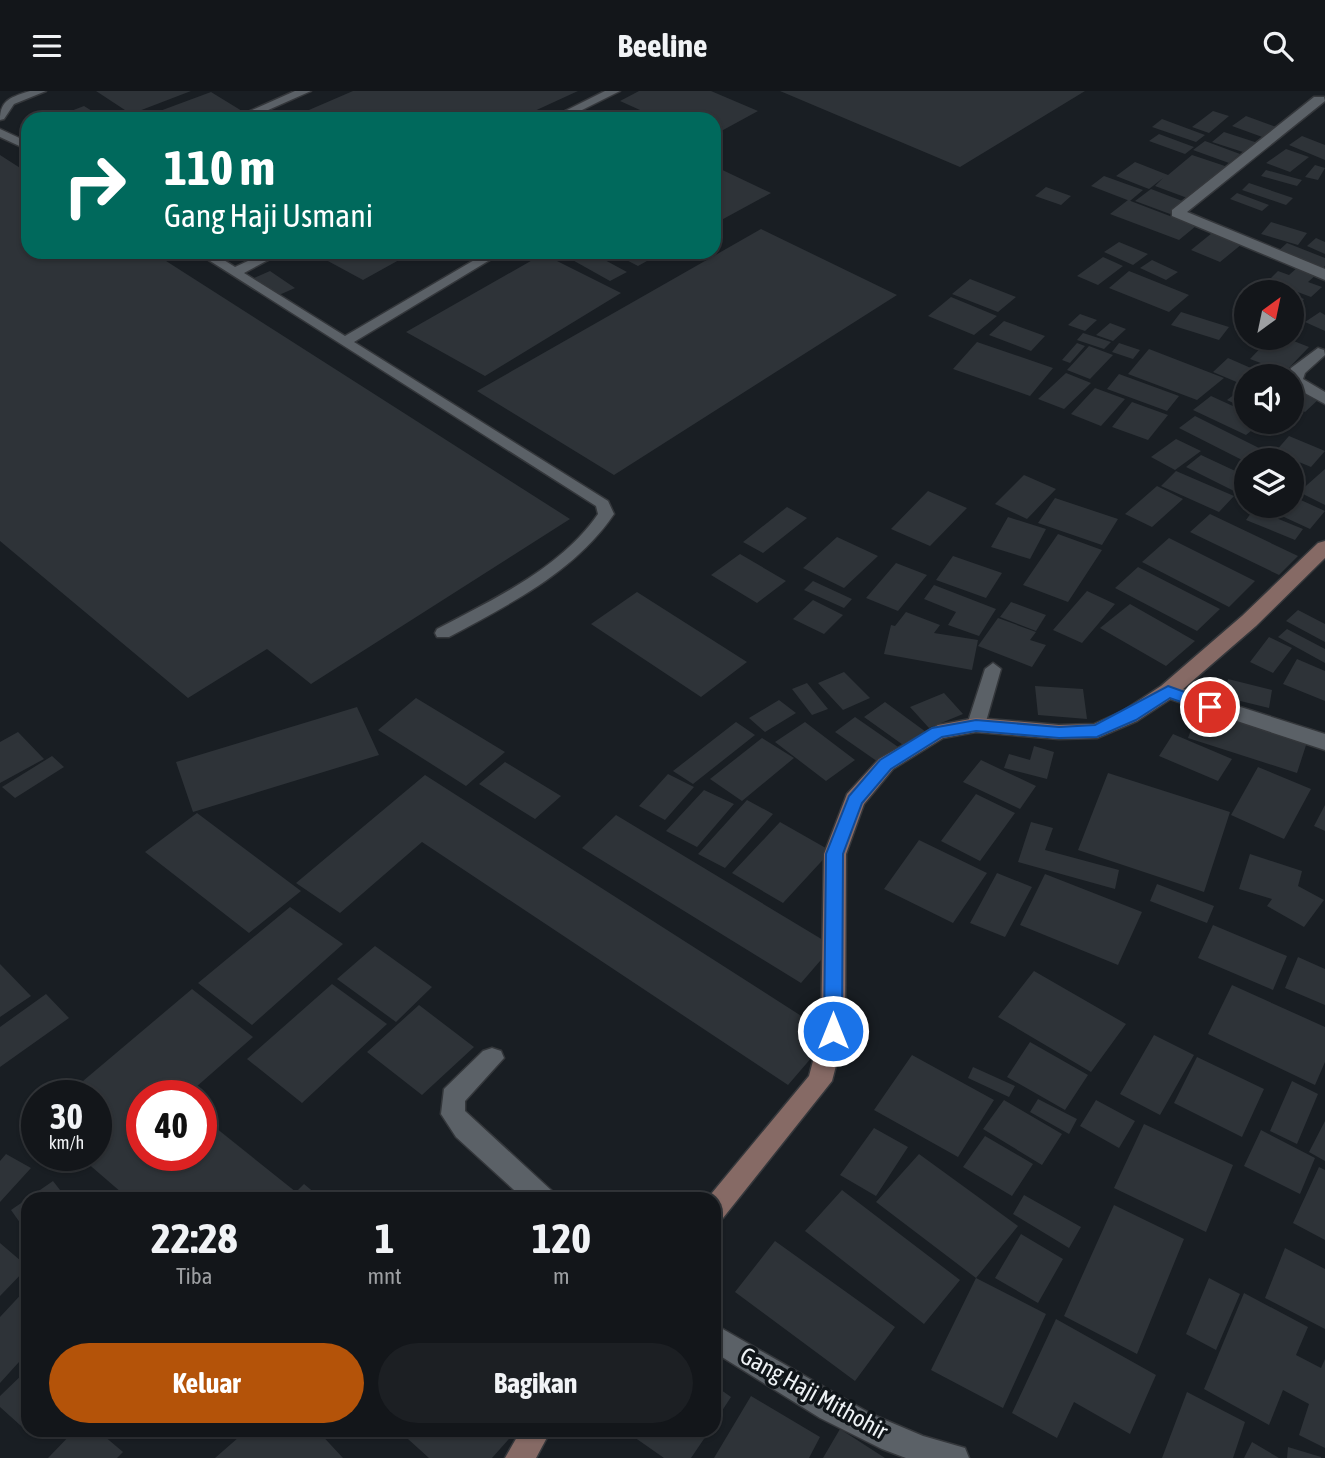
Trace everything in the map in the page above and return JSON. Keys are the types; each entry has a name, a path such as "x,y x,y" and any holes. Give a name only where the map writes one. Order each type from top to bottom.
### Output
{"street":[{"path":"1319,100 1177,213 1325,275"},
{"path":"1318,353 1297,371 1294,381 1325,399"},
{"path":"721,1201 820,1081 833,1031 835,854 855,800 886,764 938,732 976,725 1059,732 1097,731 1130,716 1168,691 1249,621 1325,547"},
{"path":"1168,691 1325,742"},
{"path":"492,1058 453,1097 453,1114 536,1192"},
{"name":"Gang Haji Mithohir","path":"721,1341 857,1421 928,1453 955,1458"},
{"path":"519,1458 532,1437"}],"lane":[{"path":"0,117 10,102 40,91"},
{"path":"254,112 304,91"},
{"path":"570,112 614,91"},
{"path":"0,132 21,143"},
{"path":"214,259 603,504 606,514 600,526 555,565 509,596 443,633"},
{"path":"235,272 263,259"},
{"path":"346,341 485,259"},
{"path":"976,725 993,669"}],"building":[{"path":"96,91 191,91 136,112 128,112"},
{"path":"353,91 578,91 532,112 304,112"},
{"path":"639,91 711,91 758,111 721,131 721,112 644,112 620,101"},
{"path":"780,91 1085,91 960,167"},
{"path":"211,92 242,111 239,112 157,112"},
{"path":"84,106 94,112 68,112"},
{"path":"1213,111 1229,116 1209,133 1192,127"},
{"path":"1246,116 1279,128 1265,138 1232,126"},
{"path":"1162,119 1205,135 1196,142 1152,127"},
{"path":"1224,132 1258,143 1246,153 1212,142"},
{"path":"1159,134 1194,147 1185,154 1149,141"},
{"path":"1302,136 1325,145 1325,160 1289,145"},
{"path":"1205,141 1240,154 1229,163 1193,150"},
{"path":"1286,149 1309,157 1290,172 1266,163"},
{"path":"0,155 21,168 21,259 163,259 570,519 311,684 267,649 188,698 0,541"},
{"path":"1192,155 1228,167 1190,199 1155,186 1163,178 1149,189 1116,176 1135,162 1168,175"},
{"path":"1315,165 1325,168 1318,180 1305,177"},
{"path":"721,169 771,193 721,220"},
{"path":"1266,170 1302,180 1297,186 1261,176"},
{"path":"1104,176 1143,190 1130,201 1091,186"},
{"path":"1249,183 1293,198 1286,205 1242,190"},
{"path":"1046,187 1071,196 1061,205 1035,196"},
{"path":"1151,189 1185,202 1170,214 1135,201"},
{"path":"1237,193 1269,205 1262,211 1230,199"},
{"path":"1128,200 1196,226 1179,240 1110,214"},
{"path":"1271,222 1307,233 1298,245 1261,234"},
{"path":"761,229 897,295 614,475 477,391 708,259 721,259 721,252"},
{"path":"1212,233 1242,244 1220,262 1191,250"},
{"path":"1316,238 1325,242 1325,254 1307,246"},
{"path":"1119,242 1148,254 1133,265 1104,252"},
{"path":"1287,243 1325,258 1325,266 1322,269 1277,252"},
{"path":"1103,257 1123,266 1098,285 1077,276"},
{"path":"324,259 401,259 363,280"},
{"path":"534,259 553,259 621,293 485,376 406,332"},
{"path":"571,259 603,259 627,272 610,281"},
{"path":"624,259 650,259 638,266"},
{"path":"1152,260 1178,272 1166,280 1140,268"},
{"path":"1298,267 1316,275 1308,282 1322,287 1311,297 1304,294 1304,280 1269,280 1278,271 1289,275"},
{"path":"270,271 295,288 279,295 254,278"},
{"path":"1129,271 1189,295 1169,312 1109,288"},
{"path":"970,279 1016,297 998,312 952,294"},
{"path":"951,297 997,316 974,335 928,316"},
{"path":"1181,312 1229,327 1219,340 1171,325"},
{"path":"1320,312 1325,315 1325,331 1305,322"},
{"path":"1080,314 1097,320 1085,331 1068,325"},
{"path":"1004,321 1045,336 1031,351 989,335"},
{"path":"1110,323 1126,329 1113,341 1096,335"},
{"path":"1083,333 1111,342 1104,349 1077,340"},
{"path":"977,342 1053,368 1030,396 953,369"},
{"path":"1077,343 1085,346 1070,363 1062,360"},
{"path":"1119,343 1140,350 1133,359 1112,352"},
{"path":"1304,345 1309,347 1293,364 1263,364 1250,359 1259,350 1304,350"},
{"path":"1089,346 1113,355 1090,379 1067,370"},
{"path":"1149,349 1224,378 1197,400 1128,374"},
{"path":"1228,358 1242,364 1234,364 1234,381 1213,372"},
{"path":"1066,373 1091,383 1064,409 1038,399"},
{"path":"1119,374 1179,396 1167,411 1107,389"},
{"path":"1095,388 1125,399 1101,426 1071,414"},
{"path":"1304,391 1320,398 1304,412"},
{"path":"1211,396 1234,407 1234,429 1193,410"},
{"path":"1132,402 1168,415 1148,440 1112,427"},
{"path":"1195,416 1259,448 1234,448 1234,456 1179,428"},
{"path":"1289,436 1325,451 1311,467 1304,464 1304,448 1278,448"},
{"path":"1176,439 1201,451 1175,470 1151,457"},
{"path":"1201,455 1234,470 1234,491 1186,467"},
{"path":"1325,469 1325,505 1304,494 1304,488"},
{"path":"1176,471 1234,496 1219,512 1161,486"},
{"path":"1024,475 1056,489 1027,519 995,504"},
{"path":"1157,486 1183,499 1152,527 1125,514"},
{"path":"928,491 967,508 930,546 891,529"},
{"path":"1055,498 1118,519 1102,545 1038,523"},
{"path":"1304,501 1325,511 1310,529 1286,518 1304,518"},
{"path":"787,507 807,518 763,553 743,542"},
{"path":"1210,514 1298,556 1279,575 1190,532"},
{"path":"1008,517 1046,529 1030,559 991,547"},
{"path":"1276,518 1303,529 1295,540 1246,520"},
{"path":"1058,534 1102,550 1068,602 1023,585"},
{"path":"837,537 878,556 844,588 803,568"},
{"path":"1169,538 1255,581 1229,607 1142,562"},
{"path":"740,554 786,581 757,603 711,575"},
{"path":"953,556 1002,573 986,598 936,580"},
{"path":"896,563 927,575 898,611 866,598"},
{"path":"1138,567 1220,609 1197,631 1115,588"},
{"path":"813,581 852,599 844,608 804,590"},
{"path":"934,585 996,609 979,636 948,625 956,612 924,599"},
{"path":"1087,591 1115,604 1082,643 1053,630"},
{"path":"637,592 747,662 701,697 591,624"},
{"path":"813,600 843,615 824,634 793,619"},
{"path":"1011,602 1046,615 1036,631 1000,617"},
{"path":"1130,604 1195,641 1166,666 1100,628"},
{"path":"1298,610 1325,624 1325,642 1286,621"},
{"path":"906,612 940,625 934,633 978,640 972,670 884,654 891,625 895,626"},
{"path":"998,618 1036,632 1030,640 1046,645 1032,667 978,646"},
{"path":"1287,629 1325,649 1325,663 1278,637"},
{"path":"1269,637 1292,648 1273,673 1250,662"},
{"path":"1297,659 1325,671 1325,701 1283,684"},
{"path":"844,672 870,698 843,710 818,683"},
{"path":"1228,679 1272,690 1269,708 1224,697"},
{"path":"807,683 828,709 812,715 792,689"},
{"path":"1035,686 1083,689 1087,719 1038,715"},
{"path":"944,693 963,714 929,728 910,707"},
{"path":"416,698 505,752 466,786 378,730"},
{"path":"779,700 796,713 765,732 749,718"},
{"path":"885,702 926,732 906,747 864,717"},
{"path":"1200,705 1308,739 1297,773 1188,738"},
{"path":"357,707 379,755 193,812 176,762"},
{"path":"855,717 901,749 881,764 835,732"},
{"path":"736,722 755,735 693,784 673,771"},
{"path":"805,722 855,760 826,781 775,742"},
{"path":"18,732 44,759 0,783 0,742"},
{"path":"1173,734 1232,759 1218,781 1159,756"},
{"path":"762,738 794,758 742,801 710,779"},
{"path":"1034,746 1054,752 1047,779 1004,768 1009,754 1030,760"},
{"path":"52,756 64,767 15,798 2,787"},
{"path":"981,760 1036,786 1020,809 963,782"},
{"path":"505,762 561,796 535,819 479,784"},
{"path":"1258,767 1311,789 1284,839 1231,815"},
{"path":"1108,773 1230,812 1204,892 1078,850"},
{"path":"668,774 694,787 665,820 639,806"},
{"path":"425,775 831,1035 788,1085 422,842 340,913 296,883"},
{"path":"704,790 734,804 697,847 666,831"},
{"path":"976,794 1015,813 980,861 941,841"},
{"path":"747,800 773,814 725,868 698,854"},
{"path":"1325,805 1325,831 1314,826"},
{"path":"197,813 301,891 249,933 145,852"},
{"path":"616,815 833,946 801,983 582,848"},
{"path":"780,822 831,851 783,903 732,873"},
{"path":"1031,822 1053,828 1045,850 1119,870 1115,889 1018,862"},
{"path":"919,840 987,873 953,923 884,889"},
{"path":"1250,854 1302,871 1298,886 1324,900 1304,927 1267,906 1272,899 1239,889"},
{"path":"997,873 1032,887 1005,937 970,923"},
{"path":"1045,874 1142,912 1118,965 1020,925"},
{"path":"1157,884 1214,906 1207,923 1150,901"},
{"path":"290,907 343,944 252,1025 198,983"},
{"path":"1213,925 1287,956 1273,990 1198,958"},
{"path":"375,946 432,987 396,1022 337,979"},
{"path":"1298,957 1325,969 1325,1005 1285,988"},
{"path":"0,964 31,996 0,1017"},
{"path":"1034,971 1126,1024 1091,1072 998,1017"},
{"path":"332,984 387,1024 302,1103 247,1059"},
{"path":"1232,985 1325,1027 1325,1062 1315,1085 1208,1034"},
{"path":"192,989 253,1037 204,1080 126,1080 126,1171 217,1171 217,1129 296,1192 121,1192 97,1171 112,1171 112,1080 84,1080"},
{"path":"46,994 69,1018 0,1067 0,1027"},
{"path":"419,1005 474,1047 422,1095 367,1052"},
{"path":"1154,1035 1194,1055 1160,1115 1120,1094"},
{"path":"1030,1042 1088,1075 1065,1110 1007,1077"},
{"path":"912,1055 994,1100 958,1157 874,1110"},
{"path":"1197,1057 1264,1089 1242,1137 1174,1103"},
{"path":"973,1067 1015,1086 1009,1097 968,1078"},
{"path":"1292,1081 1318,1094 1297,1144 1270,1131"},
{"path":"1038,1099 1077,1119 1069,1134 1030,1112"},
{"path":"1004,1100 1062,1134 1042,1165 983,1129"},
{"path":"1096,1100 1135,1121 1119,1148 1080,1126"},
{"path":"1325,1121 1325,1161 1309,1152"},
{"path":"1144,1124 1233,1165 1206,1232 1114,1188"},
{"path":"874,1128 908,1147 876,1196 840,1175"},
{"path":"1261,1130 1315,1158 1300,1194 1244,1166"},
{"path":"985,1136 1033,1164 1012,1196 963,1167"},
{"path":"6,1154 21,1162 21,1171 28,1171 0,1202 0,1161"},
{"path":"919,1154 1018,1226 976,1278 876,1202"},
{"path":"1319,1167 1325,1170 1325,1240 1293,1223"},
{"path":"53,1181 62,1192 37,1192"},
{"path":"304,1184 314,1192 296,1192"},
{"path":"842,1190 960,1280 924,1324 805,1231"},
{"path":"1024,1195 1081,1227 1069,1248 1013,1214"},
{"path":"21,1203 21,1224 11,1210"},
{"path":"1114,1205 1184,1239 1137,1354 1064,1316"},
{"path":"1021,1234 1063,1259 1038,1303 995,1278"},
{"path":"775,1241 895,1327 855,1381 735,1292"},
{"path":"0,1243 21,1261 21,1274 0,1296"},
{"path":"1285,1248 1325,1269 1325,1329 1265,1298"},
{"path":"976,1278 1046,1314 1003,1408 931,1370"},
{"path":"1209,1278 1240,1294 1216,1350 1186,1334"},
{"path":"1244,1293 1308,1327 1296,1355 1321,1368 1325,1359 1325,1448 1299,1435 1309,1404 1283,1390 1269,1425 1204,1389"},
{"path":"21,1294 21,1360 0,1383 0,1317"},
{"path":"1056,1319 1156,1375 1130,1434 1074,1402 1057,1438 1012,1413"},
{"path":"21,1376 21,1426 0,1407 0,1396"},
{"path":"721,1390 731,1397 721,1412"},
{"path":"1187,1392 1245,1422 1233,1458 1162,1458"},
{"path":"751,1396 820,1437 809,1458 714,1458"},
{"path":"840,1429 885,1458 823,1458"},
{"path":"68,1437 105,1437 123,1452 117,1458 48,1458"},
{"path":"239,1437 324,1437 343,1458 215,1458"},
{"path":"406,1437 511,1437 492,1458 429,1458"},
{"path":"634,1437 705,1437 691,1458 664,1458"},
{"path":"1252,1442 1279,1458 1244,1458"},
{"path":"1288,1447 1321,1457 1321,1458 1287,1458"}],"route":[{"path":"833,1031 835,854 855,800 886,764 938,732 976,725 1059,732 1097,731 1130,716 1168,691 1210,707"}]}
